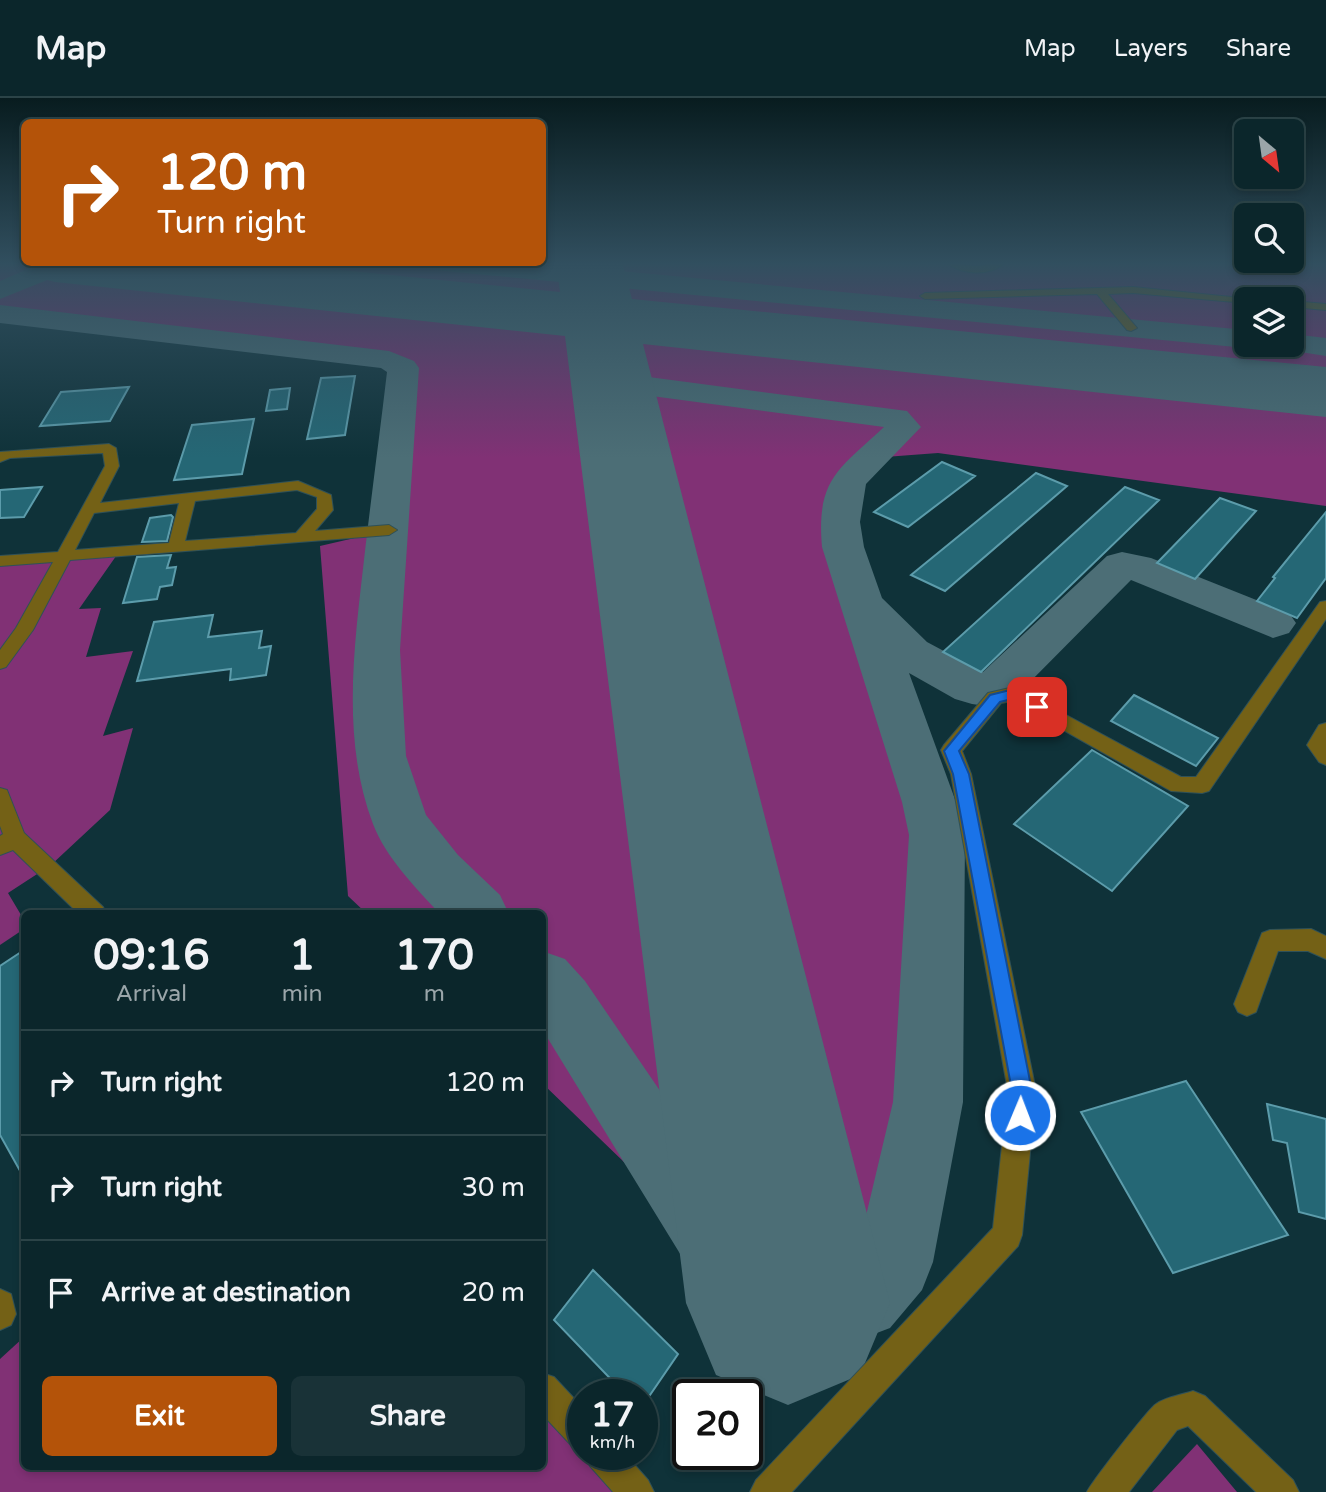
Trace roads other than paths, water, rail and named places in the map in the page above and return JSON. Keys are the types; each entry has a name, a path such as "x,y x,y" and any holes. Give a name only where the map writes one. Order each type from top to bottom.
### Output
{"street":[{"path":"0,458 7,454 108,448 112,466 24,630 0,663"},
{"path":"89,509 298,485 324,495 325,510 300,537"},
{"path":"176,546 188,498"},
{"path":"0,561 389,530"},
{"path":"768,1492 1007,1235 1022,1091 961,774 951,751 995,698 1014,694 1178,785 1202,785 1326,606"},
{"path":"1326,730 1317,745 1326,757"},
{"path":"0,796 8,842 89,910"},
{"path":"1247,1004 1270,941 1311,940 1326,948"},
{"path":"0,1305 0,1314"},
{"path":"546,1393 567,1416"},
{"path":"1105,1492 1125,1471 1167,1416 1192,1408 1281,1492"},
{"path":"616,1470 636,1492"}]}
